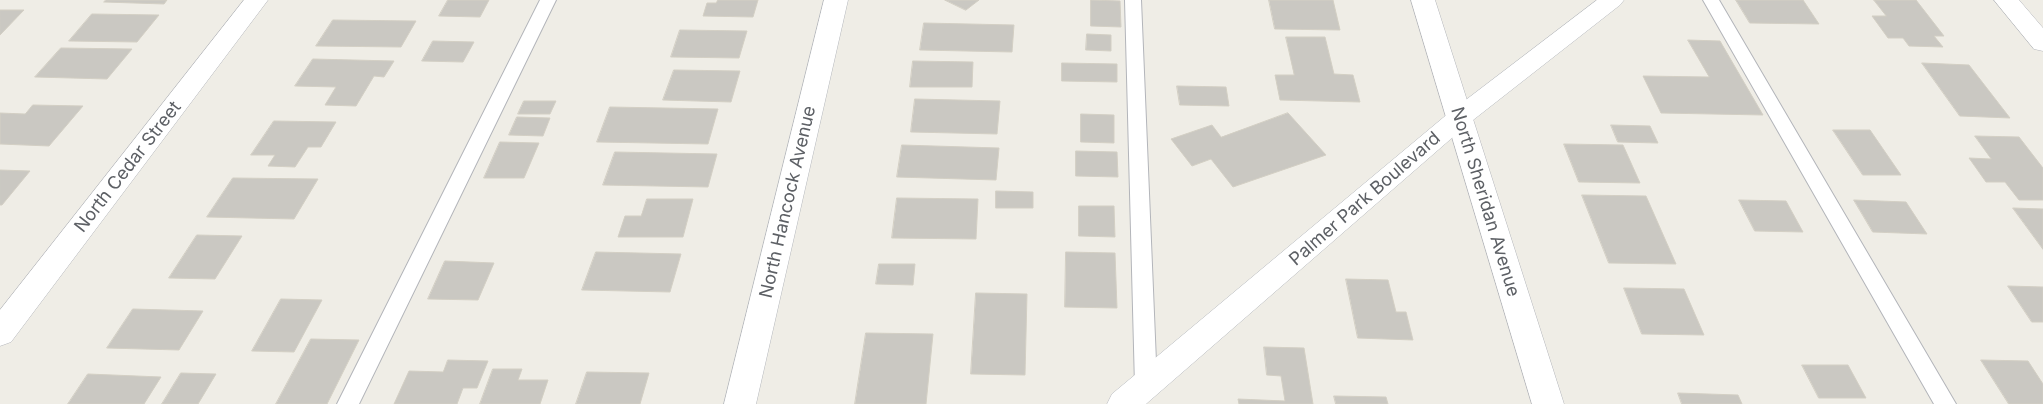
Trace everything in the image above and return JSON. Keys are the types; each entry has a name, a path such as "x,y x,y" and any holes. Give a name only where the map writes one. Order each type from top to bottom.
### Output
{"main road":[{"name":"North Cedar Street","path":"0,333 256,0"},
{"name":"North Hancock Avenue","path":"740,404 836,0"},
{"name":"North Sheridan Avenue","path":"1422,0 1548,404"},
{"name":"Palmer Park Boulevard","path":"1123,404 1458,118 1612,0"},
{"path":"2006,0 2043,44"}],"lane":[{"path":"348,404 548,0"},
{"path":"1133,0 1146,386"},
{"path":"1711,0 1945,404"}],"building":[{"path":"106,0 167,0 164,4 104,2"},
{"path":"448,0 489,0 480,17 439,16"},
{"path":"718,0 758,0 753,17 703,16 707,3 716,3"},
{"path":"945,0 979,0 966,10"},
{"path":"1091,0 1120,1 1121,27 1091,26"},
{"path":"1269,0 1333,0 1340,30 1275,29"},
{"path":"1736,0 1803,0 1819,24 1750,23"},
{"path":"1874,0 1916,0 1944,36 1934,36 1943,47 1909,46 1903,38 1888,38 1872,16 1886,16"},
{"path":"0,10 24,10 0,35"},
{"path":"92,14 159,15 137,42 69,41"},
{"path":"333,20 416,21 401,47 316,46"},
{"path":"924,23 1014,25 1012,52 920,50"},
{"path":"680,30 747,31 739,58 671,57"},
{"path":"1087,34 1111,35 1111,51 1086,50"},
{"path":"1286,37 1325,37 1334,74 1353,75 1360,102 1280,100 1275,75 1294,75"},
{"path":"1688,40 1720,41 1763,115 1661,113 1643,76 1709,77"},
{"path":"433,41 474,42 463,62 422,61"},
{"path":"61,48 132,49 107,79 35,77"},
{"path":"313,59 394,61 384,77 374,76 356,106 325,105 336,87 295,86"},
{"path":"913,61 973,62 972,87 910,87"},
{"path":"1062,63 1117,64 1117,82 1062,81"},
{"path":"1922,63 1969,65 2010,118 1960,116"},
{"path":"674,70 740,71 731,102 663,100"},
{"path":"1177,86 1226,87 1229,106 1180,105"},
{"path":"915,99 1000,101 997,134 911,132"},
{"path":"524,101 556,101 550,114 518,114"},
{"path":"33,105 83,106 49,146 0,144 0,113 25,114"},
{"path":"610,107 718,109 708,144 597,142"},
{"path":"1288,113 1326,155 1233,187 1211,159 1192,166 1171,139 1212,125 1221,137"},
{"path":"1081,114 1114,115 1114,143 1081,142"},
{"path":"517,117 550,118 543,136 509,135"},
{"path":"274,121 336,122 321,147 308,147 295,167 268,166 275,155 251,155"},
{"path":"1611,125 1650,126 1658,143 1618,142"},
{"path":"1833,130 1870,130 1901,175 1863,175"},
{"path":"1975,136 2019,137 2043,168 2043,200 2019,200 2005,182 1986,182 1969,158 1991,159"},
{"path":"500,142 539,143 524,178 484,178"},
{"path":"1564,144 1623,145 1640,183 1579,182"},
{"path":"902,145 999,148 996,180 897,177"},
{"path":"1076,151 1117,152 1118,177 1076,176"},
{"path":"615,152 717,154 708,187 603,185"},
{"path":"0,170 30,171 2,205 0,205"},
{"path":"233,178 318,179 294,219 207,217"},
{"path":"996,191 1033,192 1033,208 996,208"},
{"path":"1582,195 1646,196 1676,264 1609,263"},
{"path":"897,198 978,199 976,239 892,238"},
{"path":"647,199 693,199 683,237 618,237 625,216 641,216"},
{"path":"1739,200 1786,201 1803,232 1755,231"},
{"path":"1854,200 1906,202 1927,234 1873,232"},
{"path":"1079,206 1114,206 1115,237 1079,236"},
{"path":"2013,208 2043,209 2043,249"},
{"path":"197,235 242,236 215,279 169,278"},
{"path":"596,252 681,254 670,292 582,290"},
{"path":"1066,252 1115,253 1117,308 1065,307"},
{"path":"445,261 494,263 478,300 428,299"},
{"path":"879,264 915,264 913,285 876,284"},
{"path":"1346,279 1388,280 1396,312 1406,312 1413,340 1358,338"},
{"path":"2008,286 2043,287 2043,322 2032,322"},
{"path":"1624,288 1684,289 1704,335 1642,334"},
{"path":"976,293 1027,294 1025,375 971,374"},
{"path":"281,299 322,300 294,352 252,351"},
{"path":"133,309 203,311 179,350 107,348"},
{"path":"866,333 933,334 926,404 855,404"},
{"path":"311,339 359,340 327,404 276,404"},
{"path":"1264,347 1304,348 1313,404 1239,404 1238,399 1285,401 1281,376 1267,375"},
{"path":"448,360 488,361 477,388 463,388 457,404 394,404 409,371 443,372"},
{"path":"1981,360 2028,361 2043,384 2043,404 2009,404"},
{"path":"1802,365 1848,365 1866,398 1819,398"},
{"path":"493,369 522,369 518,380 548,380 540,404 480,404"},
{"path":"587,372 649,373 640,404 576,404"},
{"path":"181,373 216,374 198,404 162,404"},
{"path":"88,374 161,377 144,404 68,404"},
{"path":"1678,393 1738,395 1742,404 1682,404"},
{"path":"1334,396 1386,397 1388,404 1336,404"}]}
